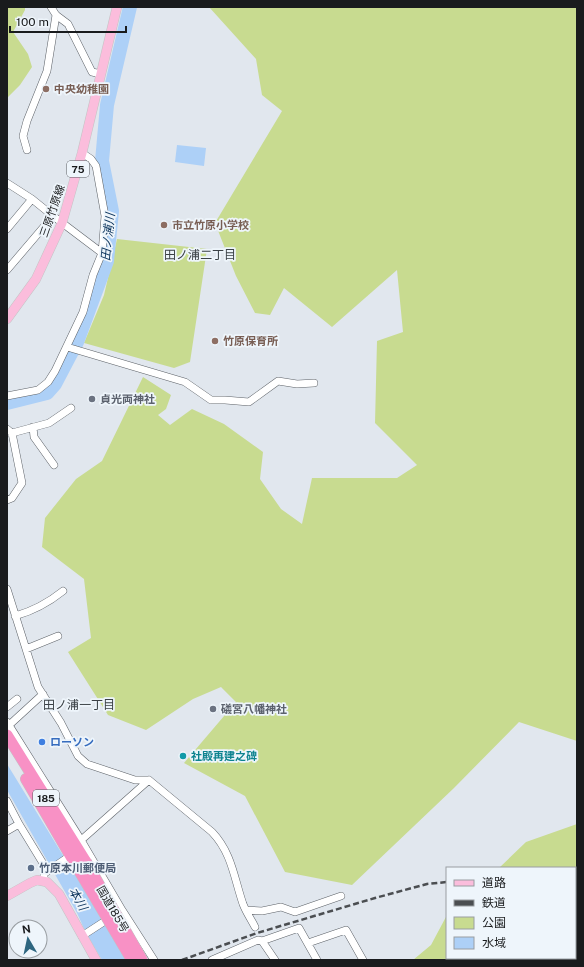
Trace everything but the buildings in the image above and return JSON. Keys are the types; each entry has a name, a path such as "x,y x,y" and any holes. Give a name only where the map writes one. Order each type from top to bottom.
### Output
{"highway":[{"name":"国道185号","path":"7,727 78,843 81,864 132,960"},
{"name":"国道185号","path":"7,748 142,960"}],"main road":[{"name":"三原竹原線","path":"7,319 36,280 62,223 82,153 117,7"},
{"path":"7,896 46,874 84,935 96,960"}],"street":[{"path":"51,7 56,15 68,24 92,72 101,74"},
{"path":"27,150 22,136 47,71 56,15"},
{"path":"7,396 30,392 43,387 72,348 93,275 102,253 105,216 96,166 91,159 82,153"},
{"path":"7,183 102,253"},
{"path":"7,230 32,200"},
{"path":"7,270 53,216"},
{"path":"72,348 185,382 211,400 249,402 278,381 297,384 314,383"},
{"path":"7,500 12,498 22,483 10,431 49,423 71,408"},
{"path":"33,427 34,437 54,465"},
{"path":"7,589 12,614 26,649 38,687 61,723 78,756 87,764 135,780 149,780 212,832 220,841 229,857 246,910 255,927"},
{"path":"12,614 27,613 48,603 63,592"},
{"path":"26,649 58,636"},
{"path":"7,727 43,694"},
{"path":"7,707 17,699"},
{"path":"149,780 78,843 154,960"},
{"path":"7,801 18,824 44,865 46,874 67,858"},
{"path":"7,831 18,824"},
{"path":"246,910 262,911 280,907 295,912 341,896"},
{"path":"84,935 121,911"},
{"path":"212,960 258,940 262,941 299,928 317,960"},
{"path":"308,943 346,930 363,960"},
{"path":"262,941 275,960"}],"green space":[{"path":"7,7 25,7 25,10 13,32 28,54 32,67 20,85 7,98"},
{"path":"209,7 577,7 577,741 519,722 454,788 352,885 285,872 245,796 184,763 236,702 221,687 193,699 146,730 108,715 68,652 91,638 84,579 42,547 45,518 76,479 102,461 143,377 171,395 166,409 158,415 170,425 192,409 224,424 263,452 260,479 281,509 302,524 312,478 397,478 417,465 375,423 377,341 403,332 397,270 332,327 284,288 270,315 255,313 236,276 215,223 282,111 262,95 256,59"},
{"path":"117,239 207,249 190,362 174,368 84,343 104,295"},
{"path":"577,824 577,960 413,960 431,945 446,917 446,959 576,959 576,867 500,867 526,842"}],"water":[{"path":"177,145 206,148 204,166 175,162"},
{"name":"本川","path":"7,764 72,870 90,859 148,960 102,960 7,790"}],"waterway":[{"name":"田ノ浦川","path":"7,403 47,393 55,384 77,342 107,261 112,211 102,161 107,105 130,7"}],"railway":[{"path":"182,960 257,933 375,898 427,884 446,882"}],"place":[{"name":"中央幼稚園","path":"46,89"},
{"name":"市立竹原小学校","path":"164,225"},
{"name":"竹原保育所","path":"215,341"},
{"name":"貞光両神社","path":"92,399"},
{"name":"礒宮八幡神社","path":"213,709"},
{"name":"ローソン","path":"42,742"},
{"name":"社殿再建之碑","path":"183,756"},
{"name":"竹原本川郵便局","path":"31,868"}],"district":[{"name":"田ノ浦二丁目","path":"200,255"},
{"name":"田ノ浦一丁目","path":"79,705"}]}
